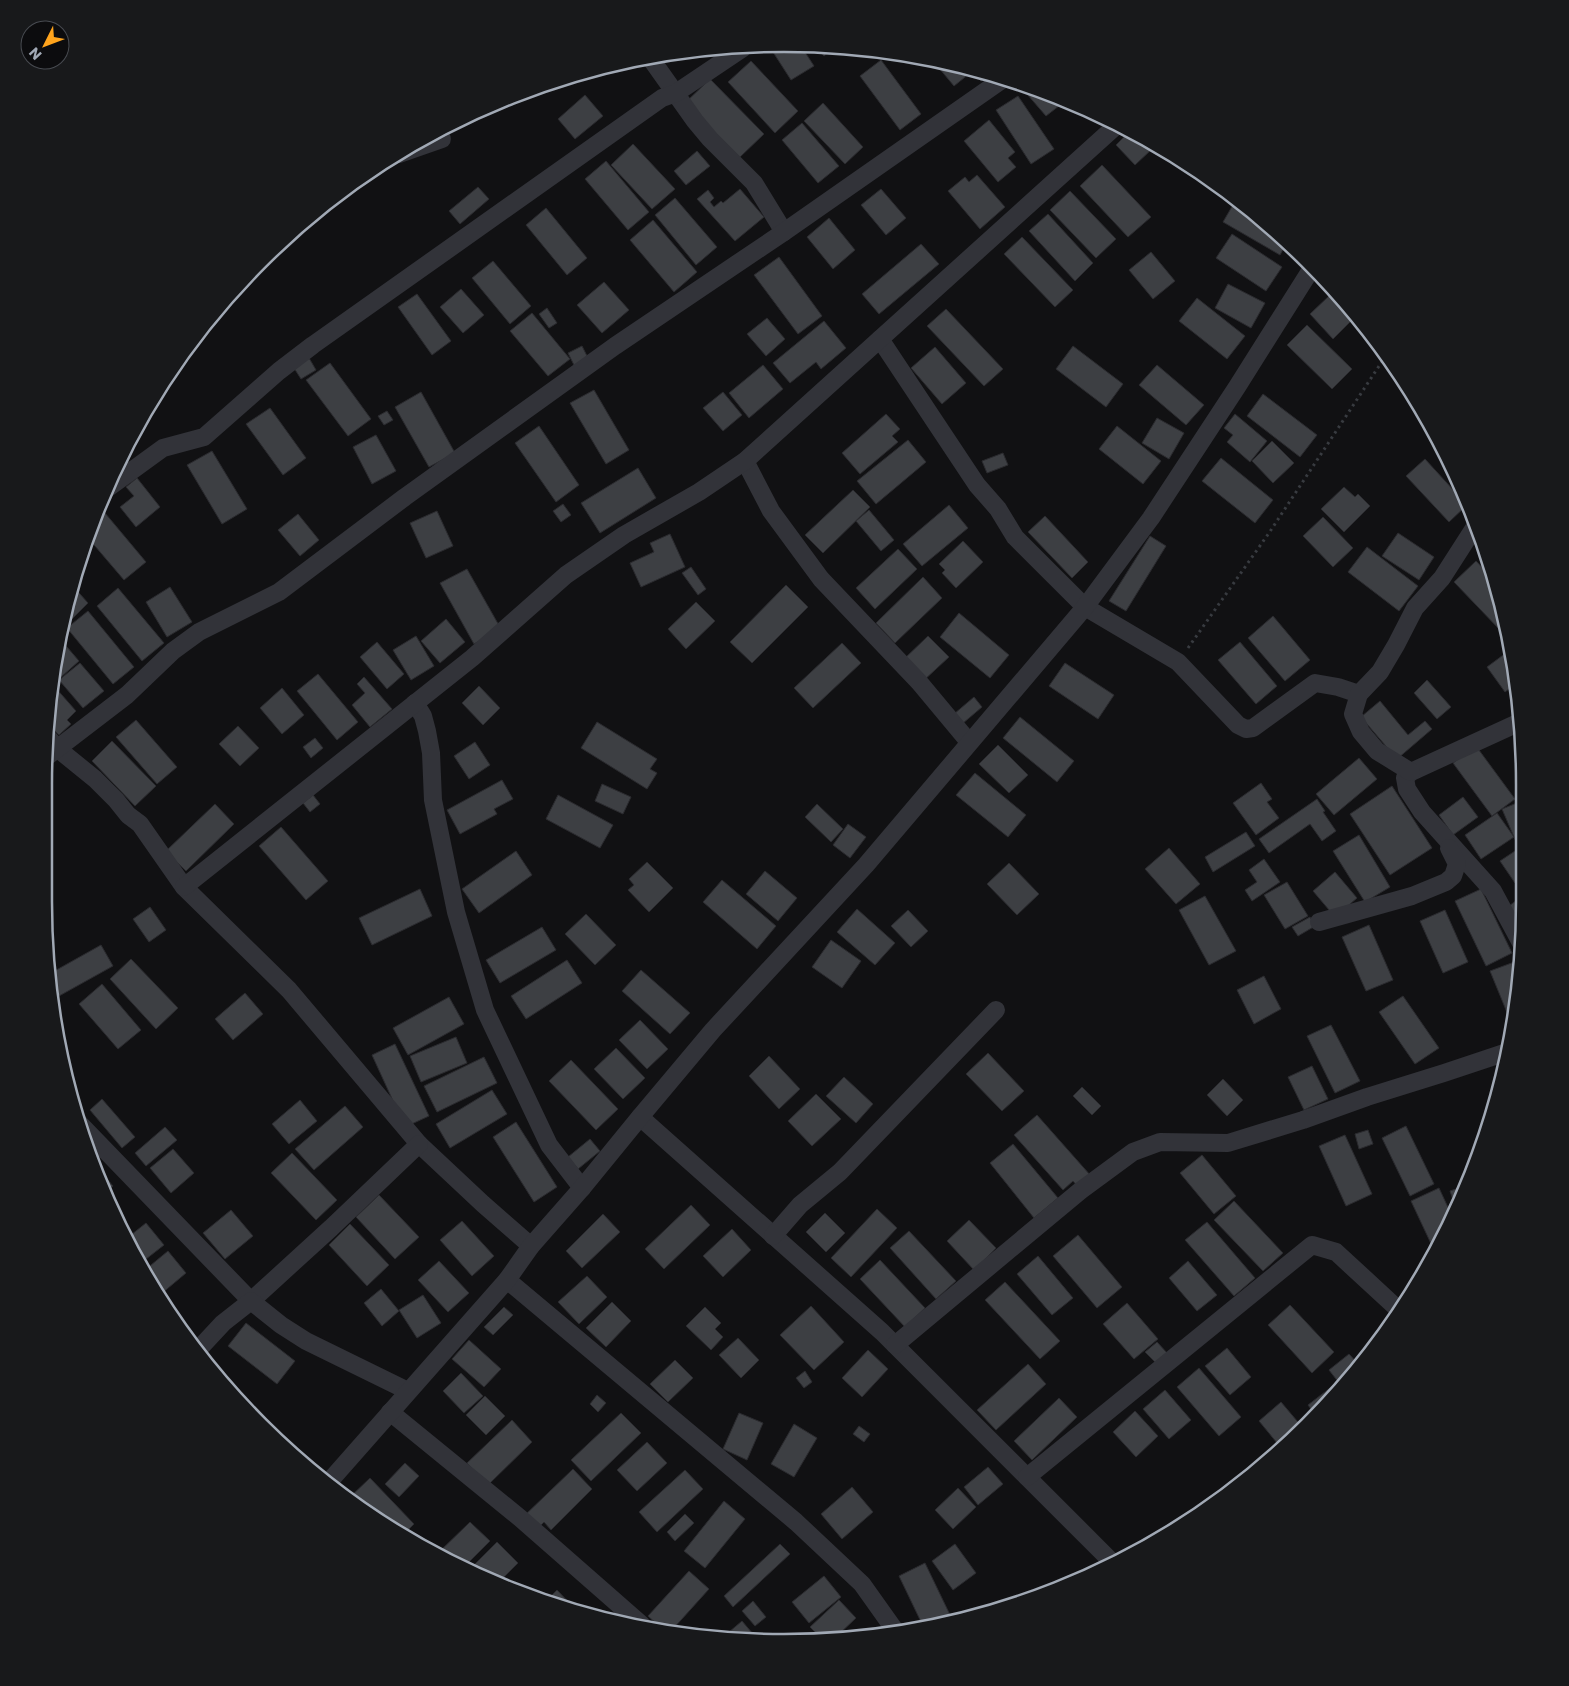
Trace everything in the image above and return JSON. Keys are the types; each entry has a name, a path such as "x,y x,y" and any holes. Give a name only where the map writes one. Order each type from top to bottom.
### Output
{"street":[{"path":"119,480 163,448 204,437 279,371 313,345 662,98 676,93 734,54"},
{"path":"655,65 710,139 754,182 784,232"},
{"path":"53,753 127,695 173,651 199,632 279,592 413,491 607,352 784,232 996,84"},
{"path":"184,888 472,658 566,574 616,540 699,492 744,461 1111,130"},
{"path":"333,1477 507,1280 531,1246 582,1188 713,1030 866,865 1085,607 1151,518 1308,274"},
{"path":"880,339 977,485 998,509 1015,537 1085,607 1178,662 1238,725 1246,729 1253,728 1315,683 1338,687 1359,694"},
{"path":"744,461 771,511 821,579 919,682 969,742"},
{"path":"1411,772 1377,751 1361,732 1353,714 1359,694 1380,672 1415,608 1442,578 1472,532"},
{"path":"415,703 423,716 427,731 431,753 433,800 456,912 486,1010 548,1145 582,1188"},
{"path":"1514,725 1411,772 1405,778 1407,789 1422,812 1493,891 1515,932"},
{"path":"53,755 95,779 128,815 140,824 184,888 289,990 418,1144 482,1204 531,1246"},
{"path":"1320,922 1412,896 1446,882 1453,876 1457,864 1444,836"},
{"path":"773,1236 800,1205 840,1172 996,1010"},
{"path":"895,1345 1073,1198 1133,1152 1160,1142 1228,1143 1303,1120 1367,1096 1500,1054"},
{"path":"640,1116 895,1345 1108,1558"},
{"path":"90,1135 251,1301 281,1325 306,1341 408,1391"},
{"path":"203,1345 223,1323 251,1301 331,1228 418,1144"},
{"path":"1027,1477 1312,1245 1336,1252 1394,1306"},
{"path":"507,1280 796,1522 862,1584 886,1626"},
{"path":"390,1412 520,1518 633,1617"}],"path":[{"path":"1178,662 1268,533 1382,362"}],"building":[{"path":"773,52 805,53 814,66 791,80"},
{"path":"881,60 921,114 900,130 860,76"},
{"path":"751,61 798,111 775,133 728,82"},
{"path":"941,70 967,76 954,86"},
{"path":"710,79 764,134 739,158 685,103"},
{"path":"1026,93 1059,106 1046,116"},
{"path":"585,95 603,116 575,139 558,119"},
{"path":"1018,96 1054,149 1031,164 996,110"},
{"path":"823,103 863,147 845,164 804,121"},
{"path":"989,120 1015,152 1008,158 1016,167 998,182 964,141"},
{"path":"802,123 839,166 818,183 782,140"},
{"path":"1124,137 1150,151 1135,165 1116,145"},
{"path":"633,144 675,189 652,209 611,165"},
{"path":"697,151 710,166 686,185 674,171"},
{"path":"606,161 649,212 628,230 585,179"},
{"path":"1102,165 1151,217 1128,237 1080,186"},
{"path":"977,175 1005,207 980,229 948,191 965,177 969,182"},
{"path":"478,187 489,199 460,224 449,211"},
{"path":"740,189 764,217 735,241 697,199 708,190 714,198 710,202 714,207 721,201 723,203"},
{"path":"881,189 906,218 886,235 861,205"},
{"path":"1070,191 1116,239 1096,258 1050,210"},
{"path":"675,198 717,247 696,265 655,215"},
{"path":"1232,206 1283,249 1280,255 1223,222"},
{"path":"546,208 587,258 567,275 526,225"},
{"path":"1048,214 1093,263 1075,281 1029,231"},
{"path":"829,218 855,250 833,269 807,237"},
{"path":"653,220 697,272 674,292 630,240"},
{"path":"1232,234 1282,267 1266,291 1216,258"},
{"path":"1022,237 1073,290 1055,307 1004,254"},
{"path":"921,244 939,264 879,314 862,294"},
{"path":"1151,252 1175,281 1153,299 1129,270"},
{"path":"779,257 822,316 798,334 754,275"},
{"path":"493,261 531,306 510,324 472,278"},
{"path":"604,282 629,310 602,333 577,305"},
{"path":"1228,284 1265,303 1251,328 1215,308"},
{"path":"461,289 484,315 463,333 440,307"},
{"path":"417,294 451,341 432,355 398,307"},
{"path":"1329,296 1351,321 1333,339 1310,314"},
{"path":"1197,298 1245,336 1227,359 1179,321"},
{"path":"547,308 557,323 549,328 539,314"},
{"path":"946,309 1003,369 984,386 927,326"},
{"path":"532,313 570,359 548,376 510,331"},
{"path":"767,318 785,339 766,356 747,334"},
{"path":"824,321 846,348 821,369 816,362 790,383 773,363"},
{"path":"1307,325 1352,369 1332,389 1287,345"},
{"path":"582,346 589,360 575,367 568,353"},
{"path":"1073,346 1123,384 1106,407 1056,369"},
{"path":"935,347 966,383 942,404 911,368"},
{"path":"309,358 316,370 301,379 294,368"},
{"path":"330,363 371,419 348,436 306,380"},
{"path":"763,365 783,389 749,418 729,393"},
{"path":"1157,365 1204,405 1186,425 1139,385"},
{"path":"594,390 629,450 606,464 570,403"},
{"path":"421,392 455,453 429,467 395,407"},
{"path":"723,392 742,415 723,431 703,408"},
{"path":"1263,394 1317,435 1300,457 1247,416"},
{"path":"270,408 306,458 283,475 246,424"},
{"path":"387,411 393,420 384,425 378,416"},
{"path":"886,414 900,429 892,436 898,442 860,474 842,453"},
{"path":"1235,414 1267,441 1250,462 1227,442 1233,435 1224,428"},
{"path":"1157,418 1184,433 1169,459 1142,443"},
{"path":"539,426 579,485 556,502 515,443"},
{"path":"1117,426 1161,461 1143,484 1099,449"},
{"path":"376,435 396,471 372,484 353,447"},
{"path":"908,440 926,462 876,504 857,481"},
{"path":"1272,441 1294,463 1273,483 1252,461"},
{"path":"212,451 247,509 222,524 187,465"},
{"path":"1003,453 1008,465 987,473 982,461"},
{"path":"1221,458 1273,500 1255,523 1202,481"},
{"path":"1425,459 1456,493 1463,509 1449,522 1406,476"},
{"path":"638,468 656,498 600,533 581,503"},
{"path":"137,478 160,507 136,527 120,507 134,496 126,487"},
{"path":"1344,487 1355,497 1358,494 1370,506 1344,532 1321,509"},
{"path":"853,490 870,507 823,553 805,535"},
{"path":"563,504 571,515 561,522 553,511"},
{"path":"949,505 968,528 922,566 903,544"},
{"path":"869,510 894,540 881,551 856,521"},
{"path":"437,511 453,546 426,558 410,523"},
{"path":"104,513 146,562 124,580 93,544"},
{"path":"298,514 319,540 300,556 278,530"},
{"path":"1045,516 1088,562 1072,578 1028,532"},
{"path":"1323,517 1353,548 1333,567 1303,536"},
{"path":"1398,533 1434,557 1419,580 1382,556"},
{"path":"670,534 685,567 641,587 630,563 654,552 650,543"},
{"path":"1150,536 1166,546 1126,611 1109,601"},
{"path":"963,541 983,562 956,588 942,573 945,570 939,564"},
{"path":"1367,547 1418,586 1399,611 1348,572"},
{"path":"898,549 917,569 875,609 856,588"},
{"path":"1476,561 1484,570 1499,629 1454,582"},
{"path":"691,567 706,589 698,595 682,573"},
{"path":"467,569 501,629 474,644 440,583"},
{"path":"923,577 942,598 895,643 876,623"},
{"path":"786,585 808,607 752,663 730,642"},
{"path":"170,587 192,622 167,637 146,602"},
{"path":"118,588 164,643 142,661 97,606"},
{"path":"78,592 88,603 72,619"},
{"path":"696,602 715,621 686,649 668,629"},
{"path":"88,611 134,667 113,684 69,631 71,625"},
{"path":"959,613 1009,655 990,678 940,637"},
{"path":"1273,616 1310,660 1285,681 1248,638"},
{"path":"446,619 465,642 440,663 421,641"},
{"path":"416,636 434,666 411,680 393,650"},
{"path":"928,636 949,657 922,682 902,661"},
{"path":"377,642 404,674 387,689 360,657"},
{"path":"1240,642 1277,686 1256,704 1218,660"},
{"path":"842,643 861,663 813,708 794,688"},
{"path":"66,646 79,661 61,677"},
{"path":"1504,654 1510,688 1505,692 1487,667"},
{"path":"80,663 104,691 83,708 60,681 61,679"},
{"path":"1065,663 1114,695 1098,719 1049,686"},
{"path":"318,674 358,722 337,740 297,691"},
{"path":"364,677 392,709 370,727 352,705 365,693 357,684"},
{"path":"1427,680 1451,707 1437,719 1414,693"},
{"path":"479,686 500,708 483,725 462,703"},
{"path":"282,688 304,715 282,734 260,708"},
{"path":"59,691 76,711 67,720 71,724 59,735 55,731"},
{"path":"974,697 982,707 962,724 954,714"},
{"path":"1380,701 1408,735 1425,721 1432,729 1397,759 1361,717"},
{"path":"1020,717 1074,761 1057,782 1003,738"},
{"path":"136,720 177,767 157,784 116,737"},
{"path":"597,722 657,759 650,769 657,773 647,789 581,748"},
{"path":"238,726 259,748 240,766 219,744"},
{"path":"315,738 323,748 311,758 303,747"},
{"path":"112,741 156,786 135,806 92,761"},
{"path":"475,742 490,765 469,779 454,756"},
{"path":"998,745 1028,775 1009,793 979,764"},
{"path":"1476,746 1515,799 1492,816 1453,763"},
{"path":"1359,758 1377,779 1334,815 1316,794"},
{"path":"975,773 1026,815 1008,837 956,795"},
{"path":"502,780 513,799 494,809 497,814 460,834 447,810"},
{"path":"1261,783 1272,799 1267,802 1279,818 1256,835 1233,803"},
{"path":"602,784 631,797 623,814 595,801"},
{"path":"1392,786 1432,848 1390,875 1350,814"},
{"path":"313,795 320,804 310,812 303,803"},
{"path":"558,795 613,825 600,848 546,819"},
{"path":"1463,797 1478,817 1453,835 1439,815"},
{"path":"1317,799 1336,831 1322,841 1310,824 1269,853 1259,839"},
{"path":"1516,803 1516,842 1502,809"},
{"path":"215,804 234,824 186,871 166,851"},
{"path":"817,804 843,829 831,842 805,817"},
{"path":"1497,813 1514,837 1481,859 1465,835"},
{"path":"848,824 866,837 850,858 833,845"},
{"path":"281,827 328,881 306,900 259,846"},
{"path":"1246,832 1255,846 1213,872 1205,857"},
{"path":"1359,835 1390,887 1365,902 1333,851"},
{"path":"1169,848 1200,884 1176,904 1145,869"},
{"path":"1516,850 1515,883 1500,861"},
{"path":"516,851 532,875 479,913 462,889"},
{"path":"1264,859 1280,882 1252,901 1245,890 1257,882 1249,870"},
{"path":"647,862 673,888 649,912 628,890 634,885 629,879"},
{"path":"1009,863 1039,894 1017,915 987,884"},
{"path":"765,871 797,898 778,921 746,894"},
{"path":"1335,872 1357,898 1335,917 1313,891"},
{"path":"722,880 776,926 757,949 703,902"},
{"path":"1287,882 1308,916 1285,929 1264,895"},
{"path":"420,889 432,916 372,945 359,918"},
{"path":"1481,889 1512,953 1486,966 1455,901"},
{"path":"1205,896 1236,951 1209,965 1179,910"},
{"path":"1516,901 1516,916 1509,906"},
{"path":"150,907 166,930 149,942 133,919"},
{"path":"857,909 895,943 875,965 837,932"},
{"path":"908,910 928,931 911,947 891,926"},
{"path":"1445,910 1468,962 1443,973 1420,921"},
{"path":"586,914 616,945 595,965 565,934"},
{"path":"1310,917 1315,926 1298,936 1292,927"},
{"path":"1369,925 1393,980 1366,991 1342,937"},
{"path":"542,927 556,950 500,983 486,960"},
{"path":"831,940 861,961 842,988 812,967"},
{"path":"101,945 113,966 59,996 56,970"},
{"path":"131,959 178,1008 156,1029 110,979"},
{"path":"567,960 582,983 526,1019 511,996"},
{"path":"1514,962 1507,1013 1490,971"},
{"path":"641,970 690,1013 670,1034 622,991"},
{"path":"1264,976 1281,1009 1254,1024 1237,990"},
{"path":"102,984 141,1030 118,1049 79,1004"},
{"path":"245,993 263,1014 233,1040 215,1019"},
{"path":"1403,996 1439,1048 1415,1064 1379,1012"},
{"path":"449,997 464,1024 408,1055 393,1028"},
{"path":"640,1020 668,1049 647,1069 619,1040"},
{"path":"1331,1025 1360,1081 1335,1093 1307,1036"},
{"path":"456,1037 467,1063 421,1082 410,1056"},
{"path":"395,1044 429,1116 405,1127 372,1055"},
{"path":"616,1048 645,1078 623,1099 594,1069"},
{"path":"988,1053 1024,1091 1002,1111 966,1074"},
{"path":"769,1056 800,1089 779,1109 749,1076"},
{"path":"484,1057 497,1083 437,1112 424,1086"},
{"path":"571,1060 618,1109 596,1130 549,1081"},
{"path":"1312,1066 1328,1099 1304,1110 1288,1077"},
{"path":"844,1077 873,1104 856,1123 826,1096"},
{"path":"1223,1079 1243,1100 1227,1116 1207,1095"},
{"path":"1082,1087 1101,1106 1092,1115 1073,1096"},
{"path":"492,1090 507,1114 450,1148 436,1124"},
{"path":"816,1094 841,1119 812,1146 788,1121"},
{"path":"102,1099 135,1137 122,1148 90,1110"},
{"path":"300,1100 317,1121 289,1144 272,1124"},
{"path":"345,1106 363,1127 314,1170 295,1149"},
{"path":"1037,1115 1091,1176 1078,1187 1073,1181 1063,1190 1014,1135"},
{"path":"516,1122 557,1187 534,1202 493,1137"},
{"path":"1406,1126 1434,1184 1410,1196 1382,1138"},
{"path":"165,1127 177,1140 146,1166 135,1153"},
{"path":"1368,1130 1373,1144 1359,1149 1355,1134"},
{"path":"1345,1135 1372,1194 1346,1206 1319,1146"},
{"path":"590,1139 600,1151 578,1169 568,1157"},
{"path":"1013,1144 1058,1198 1034,1218 990,1163"},
{"path":"173,1149 194,1173 171,1193 150,1168"},
{"path":"292,1153 337,1200 316,1220 271,1173"},
{"path":"1202,1155 1236,1196 1214,1214 1180,1173"},
{"path":"1439,1188 1449,1209 1431,1244 1411,1201"},
{"path":"1458,1188 1453,1200 1450,1191"},
{"path":"379,1195 419,1237 395,1259 356,1217"},
{"path":"1234,1201 1283,1253 1263,1271 1214,1220"},
{"path":"691,1205 710,1225 664,1269 645,1249"},
{"path":"877,1209 897,1228 851,1277 831,1258"},
{"path":"231,1210 253,1236 225,1259 203,1233"},
{"path":"825,1213 845,1233 826,1252 806,1232"},
{"path":"603,1214 620,1232 582,1268 566,1251"},
{"path":"969,1220 996,1248 974,1270 947,1241"},
{"path":"462,1221 494,1256 472,1276 440,1240"},
{"path":"1207,1222 1255,1278 1234,1296 1185,1240"},
{"path":"146,1223 164,1245 146,1259 133,1234"},
{"path":"350,1224 389,1265 367,1286 329,1245"},
{"path":"732,1229 751,1250 723,1277 703,1256"},
{"path":"909,1231 956,1281 936,1299 890,1248"},
{"path":"1078,1235 1122,1287 1097,1308 1053,1256"},
{"path":"168,1251 186,1273 165,1290 150,1266"},
{"path":"1038,1256 1073,1298 1052,1315 1017,1274"},
{"path":"880,1260 925,1308 905,1327 860,1279"},
{"path":"439,1261 469,1293 448,1312 418,1280"},
{"path":"1188,1261 1217,1295 1197,1311 1169,1278"},
{"path":"587,1276 607,1297 579,1324 558,1302"},
{"path":"1005,1282 1060,1341 1040,1359 985,1300"},
{"path":"381,1289 399,1311 382,1326 364,1303"},
{"path":"423,1295 441,1323 417,1338 399,1310"},
{"path":"612,1302 631,1321 606,1347 586,1328"},
{"path":"1127,1303 1158,1339 1134,1359 1103,1324"},
{"path":"1290,1305 1334,1352 1312,1373 1268,1325"},
{"path":"811,1306 844,1342 814,1370 780,1335"},
{"path":"504,1307 513,1315 493,1335 484,1327"},
{"path":"705,1307 721,1323 715,1329 723,1337 711,1350 686,1326"},
{"path":"246,1323 295,1361 277,1384 228,1346"},
{"path":"738,1338 759,1360 741,1378 719,1355"},
{"path":"469,1340 501,1369 484,1387 452,1359"},
{"path":"1157,1342 1168,1354 1157,1364 1145,1352"},
{"path":"1227,1348 1251,1377 1230,1395 1205,1366"},
{"path":"868,1350 888,1369 862,1397 842,1378"},
{"path":"1349,1354 1354,1360 1337,1381 1329,1370"},
{"path":"675,1360 693,1378 668,1402 650,1384"},
{"path":"1028,1364 1046,1384 996,1430 977,1410"},
{"path":"1199,1368 1241,1417 1219,1436 1177,1387"},
{"path":"805,1371 812,1382 804,1388 796,1378"},
{"path":"461,1373 483,1396 464,1413 443,1391"},
{"path":"1330,1388 1331,1389 1311,1409 1308,1405"},
{"path":"1165,1390 1191,1420 1169,1439 1143,1409"},
{"path":"597,1395 606,1403 598,1412 590,1404"},
{"path":"485,1396 505,1416 486,1435 466,1415"},
{"path":"1059,1398 1077,1417 1032,1460 1014,1441"},
{"path":"1281,1402 1298,1422 1277,1443 1259,1421"},
{"path":"1135,1411 1158,1436 1136,1457 1113,1432"},
{"path":"621,1413 641,1433 591,1481 571,1460"},
{"path":"739,1413 763,1423 747,1460 723,1449"},
{"path":"512,1420 532,1442 488,1485 467,1463"},
{"path":"794,1424 817,1438 794,1477 771,1464"},
{"path":"859,1426 870,1434 864,1442 853,1434"},
{"path":"647,1442 667,1463 637,1491 617,1470"},
{"path":"405,1463 419,1476 399,1497 385,1484"},
{"path":"988,1467 1003,1484 978,1505 964,1487"},
{"path":"573,1469 592,1489 551,1530 544,1522 536,1530 523,1517"},
{"path":"685,1470 703,1489 657,1532 639,1512"},
{"path":"370,1478 414,1524 409,1529 354,1493"},
{"path":"852,1487 873,1512 842,1539 821,1514"},
{"path":"958,1488 976,1507 953,1529 935,1510"},
{"path":"724,1501 745,1519 705,1568 684,1551"},
{"path":"685,1514 694,1523 675,1541 667,1532"},
{"path":"470,1522 490,1541 469,1562 443,1548"},
{"path":"497,1542 518,1563 503,1578 475,1564"},
{"path":"780,1544 790,1554 733,1607 724,1596"},
{"path":"955,1544 976,1573 953,1590 932,1561"},
{"path":"925,1563 950,1614 920,1620 899,1576"},
{"path":"689,1571 709,1589 677,1625 653,1621 648,1616"},
{"path":"824,1576 841,1597 809,1623 792,1602"},
{"path":"557,1590 567,1600 551,1596"},
{"path":"839,1600 856,1618 842,1631 816,1633 810,1627"},
{"path":"753,1601 766,1617 755,1626 742,1611"},
{"path":"742,1621 752,1633 737,1632 730,1631"}]}
